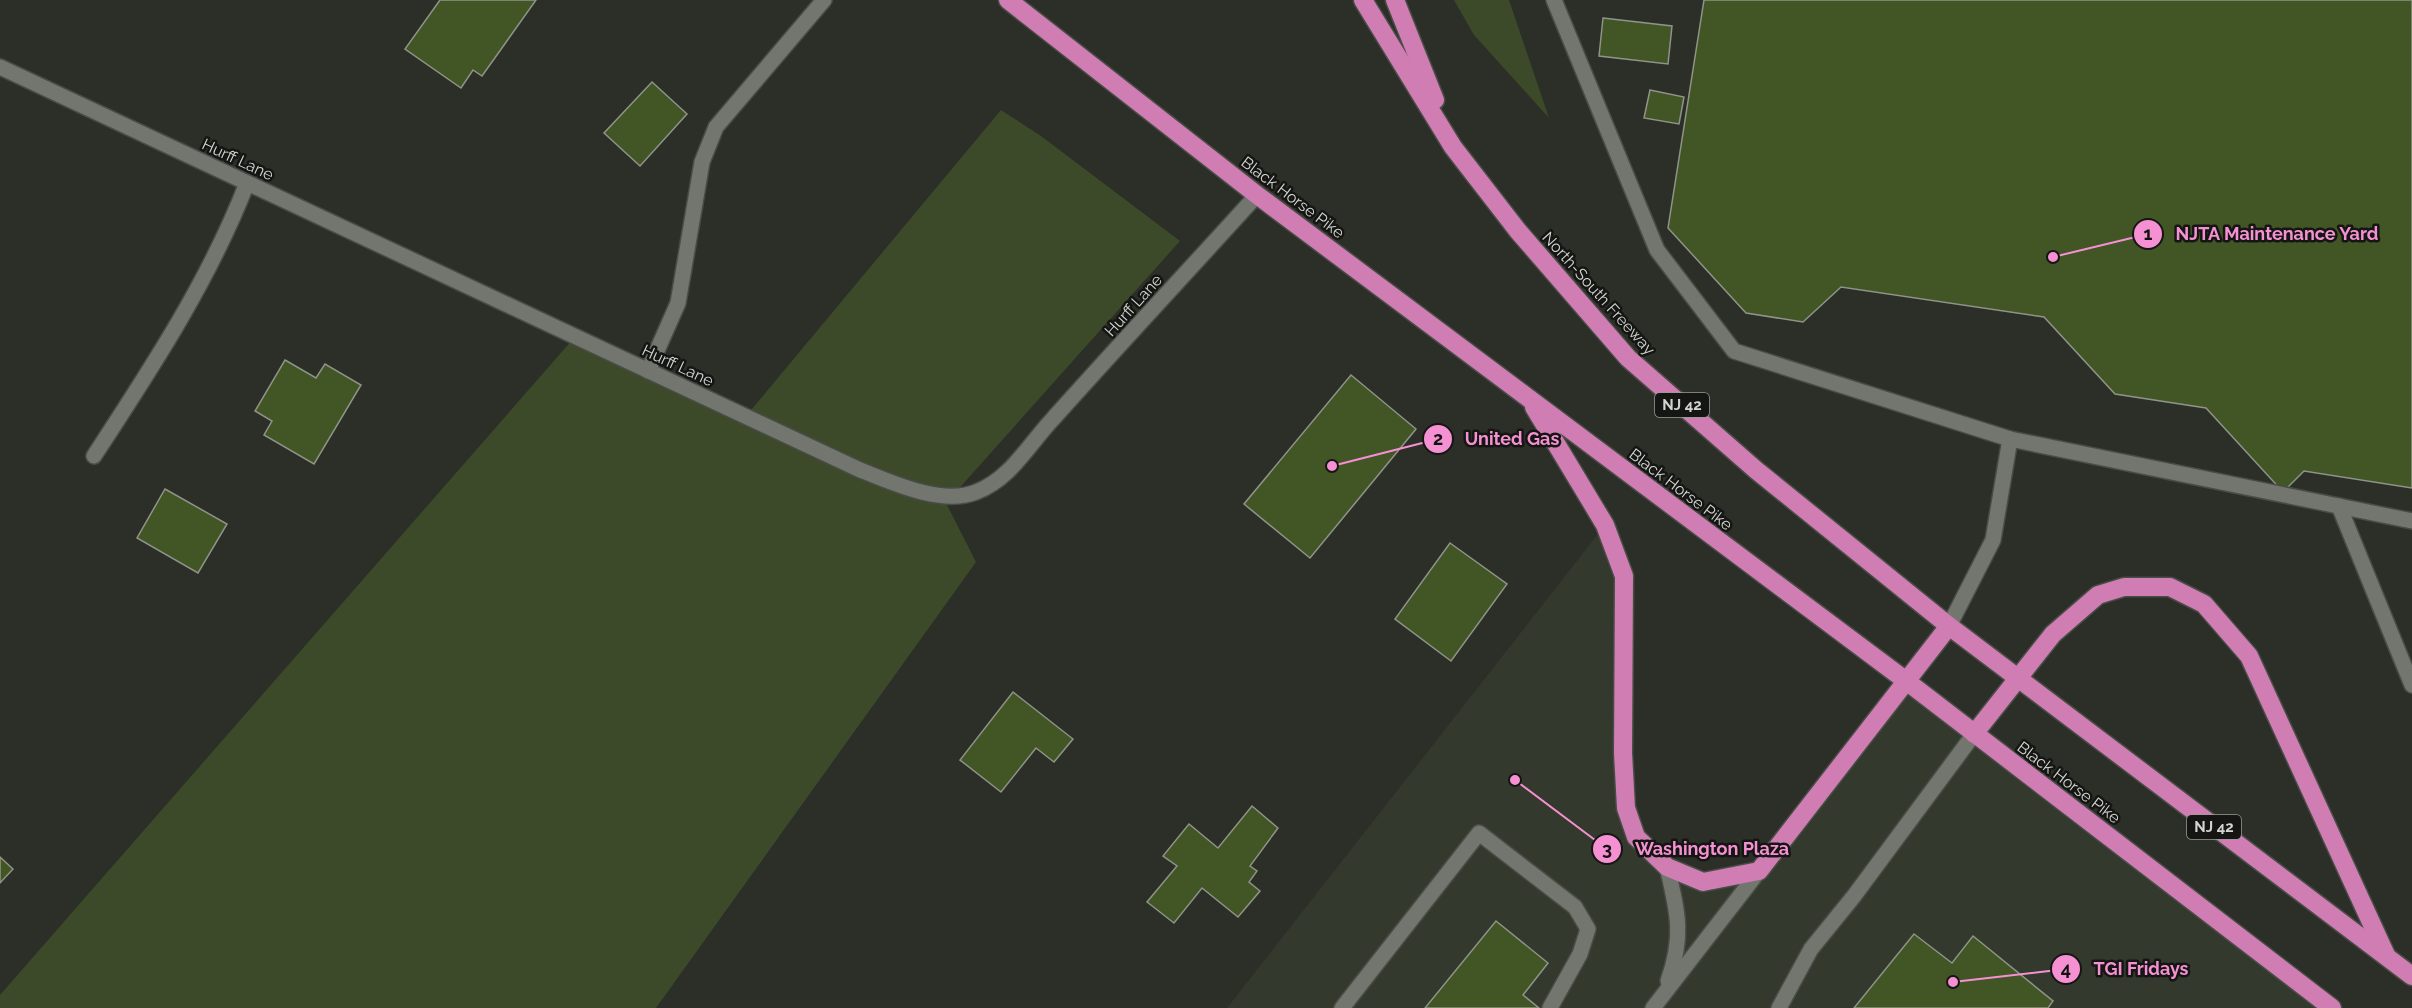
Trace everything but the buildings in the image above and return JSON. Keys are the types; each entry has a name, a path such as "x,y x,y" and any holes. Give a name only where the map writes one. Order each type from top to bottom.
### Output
{"highway":[{"name":"Black Horse Pike","path":"1008,0 1257,195 1905,681 2332,1008"},
{"name":"North-South Freeway","path":"1363,0 1453,147 1518,231 1628,358 1756,470 1949,626"},
{"path":"1395,0 1453,147"},
{"path":"1528,398 1605,525 1624,576 1623,753 1626,808 1636,837 1667,867 1703,882 1759,872 1949,626"},
{"path":"1974,734 2053,634 2098,595 2124,587 2170,587 2204,604 2224,625 2254,667 2386,957"},
{"name":"NJ 42","path":"1949,626 2412,976"}],"street":[{"path":"648,371 678,303 702,162 717,127 824,0"},
{"path":"1554,0 1657,250 1734,351 2010,439 2412,521"},
{"name":"Hurff Lane","path":"0,67 858,469 913,491 941,495 975,494 1002,479 1052,420 1257,195"},
{"path":"94,456 200,286 235,215 247,183"},
{"path":"1949,626 1994,540 2010,439"},
{"path":"2339,506 2412,685"},
{"path":"1779,1008 1811,949 1854,896 1974,734"},
{"path":"1342,1008 1479,833 1575,907 1588,929 1580,954 1550,1008"},
{"path":"1658,1002 1678,955 1679,916 1667,867"},
{"path":"1658,1002 1759,872"}],"shaded area":[{"path":"1605,525 1624,576 1625,667 1636,837 1703,882 1759,871 1905,680 2332,1008 1227,1008"}],"green space":[{"path":"1454,0 1509,0 1549,118 1474,35"},
{"path":"1001,110 1041,136 1180,241 946,503 976,562 656,1008 0,1008 0,995 573,339 742,421"}],"place":[{"name":"NJTA Maintenance Yard","path":"2053,257"},
{"name":"United Gas","path":"1332,466"},
{"name":"Washington Plaza","path":"1515,780"},
{"name":"TGI Fridays","path":"1953,982"}]}
